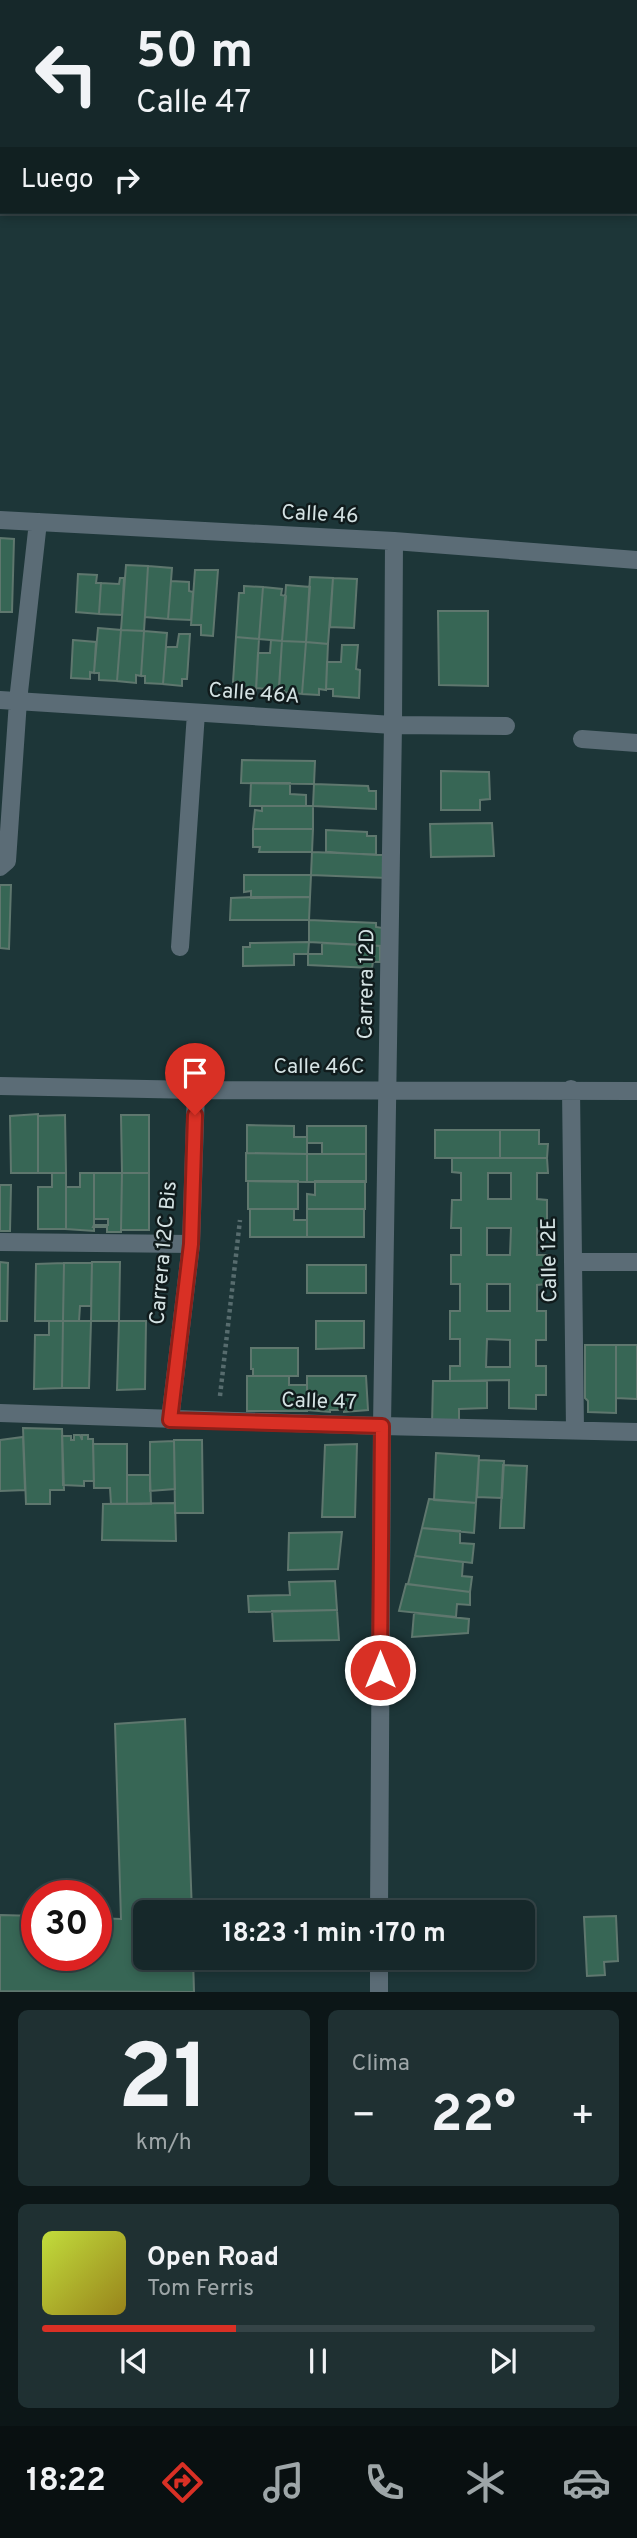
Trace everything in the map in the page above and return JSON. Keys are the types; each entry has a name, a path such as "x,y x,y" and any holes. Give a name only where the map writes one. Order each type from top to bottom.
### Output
{"street":[{"name":"Calle 46","path":"0,520 394,541 637,559"},
{"path":"0,867 7,861 9,700 38,522"},
{"name":"Carrera 12D","path":"379,1900 382,1426 394,541"},
{"name":"Calle 46A","path":"9,700 393,725 506,726"},
{"path":"180,947 196,713"},
{"path":"582,739 637,743"},
{"name":"Calle 46C","path":"0,1086 196,1090 637,1091"},
{"name":"Calle 12E","path":"571,1089 575,1430"},
{"name":"Carrera 12C Bis","path":"170,1420 191,1244 196,1090"},
{"path":"0,1242 191,1244"},
{"path":"573,1262 637,1262"},
{"name":"Calle 47","path":"0,1413 218,1422 637,1432"},
{"path":"379,1970 379,1992"}],"path":[{"path":"218,1422 240,1220"}],"building":[{"path":"0,538 14,539 12,612 0,612"},
{"path":"126,565 148,566 144,631 121,630"},
{"path":"148,566 172,568 168,619 145,617"},
{"path":"195,570 218,570 213,636 201,635 201,625 191,625"},
{"path":"78,574 97,575 96,583 101,583 99,614 76,612"},
{"path":"310,577 333,578 328,644 306,642"},
{"path":"120,578 124,578 122,615 99,614 101,583 119,584"},
{"path":"333,578 357,579 354,628 330,627"},
{"path":"171,581 189,582 189,591 193,592 191,620 168,619"},
{"path":"286,585 310,587 306,642 282,641"},
{"path":"244,586 263,587 259,639 236,637 239,593 244,593"},
{"path":"263,587 282,589 281,595 286,596 282,641 259,639"},
{"path":"438,611 488,611 488,686 439,685"},
{"path":"98,628 121,630 117,681 99,680 99,673 94,673"},
{"path":"121,630 144,631 141,676 136,675 136,683 117,681"},
{"path":"144,631 167,633 163,684 145,683 145,676 141,676"},
{"path":"179,634 190,634 187,679 182,679 182,686 163,684 166,647 177,647"},
{"path":"236,637 259,639 256,691 237,690 238,683 233,682"},
{"path":"73,640 96,642 94,673 90,672 90,679 71,678"},
{"path":"271,640 282,641 279,690 256,688 258,653 270,653"},
{"path":"282,641 306,642 302,694 284,692 284,687 279,686"},
{"path":"306,642 328,644 326,690 319,689 319,695 302,694"},
{"path":"342,645 358,645 356,669 360,670 359,698 333,696 333,689 326,689 327,662 341,662"},
{"path":"242,760 315,761 314,784 241,783"},
{"path":"441,771 489,772 490,799 480,800 480,810 441,810"},
{"path":"251,783 290,783 290,794 306,795 306,806 250,806"},
{"path":"314,784 368,786 369,791 376,791 376,809 313,806"},
{"path":"262,806 313,806 313,829 253,829 255,810 262,811"},
{"path":"492,823 494,856 431,857 430,824"},
{"path":"253,829 313,829 312,852 259,852 260,847 253,847"},
{"path":"326,830 367,832 367,836 376,836 376,855 326,852"},
{"path":"312,852 388,855 387,878 311,875"},
{"path":"244,875 311,875 310,897 251,898 251,891 244,892"},
{"path":"0,885 11,885 9,949 0,948"},
{"path":"310,897 309,920 230,920 231,898"},
{"path":"309,920 376,923 376,927 383,928 383,946 309,942"},
{"path":"309,942 308,954 294,954 294,965 243,966 243,947 250,947 250,943"},
{"path":"322,943 380,946 380,962 373,962 372,968 308,965 308,954 322,954"},
{"path":"38,1114 38,1173 11,1173 10,1116"},
{"path":"65,1115 66,1173 38,1173 38,1116"},
{"path":"121,1115 149,1115 149,1173 122,1173"},
{"path":"247,1125 294,1126 294,1137 307,1137 307,1154 247,1153"},
{"path":"307,1126 366,1126 366,1154 322,1154 322,1143 307,1143"},
{"path":"435,1130 500,1130 500,1158 435,1158"},
{"path":"500,1130 539,1130 539,1144 548,1144 547,1158 500,1158"},
{"path":"246,1153 307,1154 307,1182 246,1181"},
{"path":"307,1154 366,1154 366,1182 307,1182"},
{"path":"452,1158 547,1158 548,1173 537,1173 537,1199 547,1200 547,1228 537,1228 537,1255 547,1255 547,1284 537,1285 537,1311 546,1311 546,1340 536,1340 536,1366 546,1366 546,1395 536,1395 536,1409 509,1408 509,1380 450,1381 450,1366 460,1366 460,1339 450,1339 450,1311 460,1311 460,1284 451,1284 451,1255 461,1255 461,1228 451,1228 452,1200 461,1200 461,1173 452,1172","holes":["488,1173 511,1173 511,1199 488,1199","487,1228 511,1228 510,1255 487,1255","487,1284 510,1284 510,1311 487,1311","487,1339 510,1340 510,1367 486,1367"]},
{"path":"52,1173 66,1173 66,1229 38,1229 38,1187 52,1187"},
{"path":"80,1173 94,1173 94,1231 66,1229 66,1187 80,1187"},
{"path":"94,1173 122,1173 121,1232 107,1232 107,1227 93,1227 108,1225 108,1219 94,1219"},
{"path":"122,1173 149,1173 149,1230 121,1230"},
{"path":"248,1181 298,1181 298,1209 248,1209"},
{"path":"315,1181 365,1181 365,1209 307,1209 307,1194 315,1195"},
{"path":"0,1185 11,1185 10,1231 0,1231"},
{"path":"250,1209 294,1209 294,1220 307,1220 307,1237 250,1237"},
{"path":"307,1209 364,1209 364,1237 307,1237"},
{"path":"0,1262 8,1263 7,1321 0,1321"},
{"path":"92,1262 120,1262 119,1321 91,1321"},
{"path":"64,1263 92,1263 91,1306 80,1306 79,1321 63,1321"},
{"path":"64,1263 63,1321 35,1321 36,1264"},
{"path":"307,1265 366,1265 366,1293 307,1293"},
{"path":"49,1321 63,1321 62,1388 34,1389 35,1335 49,1335"},
{"path":"63,1321 91,1321 89,1388 62,1388"},
{"path":"119,1321 146,1321 145,1389 117,1390"},
{"path":"316,1321 364,1321 364,1348 316,1349"},
{"path":"585,1345 616,1345 616,1413 588,1412 588,1401 585,1398"},
{"path":"616,1345 637,1345 637,1399 616,1398"},
{"path":"251,1348 298,1348 298,1376 253,1376"},
{"path":"247,1376 289,1376 289,1385 307,1385 307,1411 247,1411"},
{"path":"307,1376 366,1376 368,1410 307,1410 307,1406 318,1404 318,1395 307,1396"},
{"path":"433,1381 487,1381 487,1408 459,1409 459,1425 432,1425"},
{"path":"23,1428 62,1429 64,1490 50,1490 50,1504 26,1504"},
{"path":"74,1435 80,1435 82,1440 82,1435 93,1439 94,1481 84,1481 84,1486 63,1485 62,1436 71,1436 71,1440 74,1440"},
{"path":"23,1437 25,1490 0,1491 0,1440"},
{"path":"174,1440 202,1440 203,1513 175,1513"},
{"path":"174,1441 175,1489 150,1491 150,1442"},
{"path":"93,1444 127,1444 127,1504 111,1504 110,1488 94,1488"},
{"path":"357,1444 355,1517 322,1517 325,1445"},
{"path":"436,1453 479,1456 476,1503 434,1500"},
{"path":"479,1460 504,1461 502,1498 477,1497"},
{"path":"503,1465 527,1466 524,1528 500,1528"},
{"path":"127,1475 150,1475 151,1504 127,1504"},
{"path":"429,1499 476,1503 474,1533 422,1528"},
{"path":"175,1503 176,1541 102,1540 103,1504"},
{"path":"422,1528 460,1531 460,1543 474,1544 472,1563 415,1556"},
{"path":"342,1532 338,1569 288,1570 289,1533"},
{"path":"415,1556 463,1562 462,1576 472,1577 470,1592 408,1584"},
{"path":"335,1581 337,1610 249,1612 248,1596 290,1595 289,1582"},
{"path":"406,1584 470,1592 470,1605 457,1604 456,1617 399,1611"},
{"path":"337,1610 339,1640 274,1641 272,1611"},
{"path":"414,1613 469,1619 468,1633 412,1637"},
{"path":"185,1719 192,1900 133,1900 133,1970 193,1970 194,1992 0,1991 0,1915 21,1916 21,1971 112,1971 112,1919 121,1919 115,1724"},
{"path":"616,1916 618,1961 604,1962 605,1975 587,1976 584,1917"}],"route":[{"path":"195,1115 191,1244 170,1420 382,1426 380,1670"}]}
